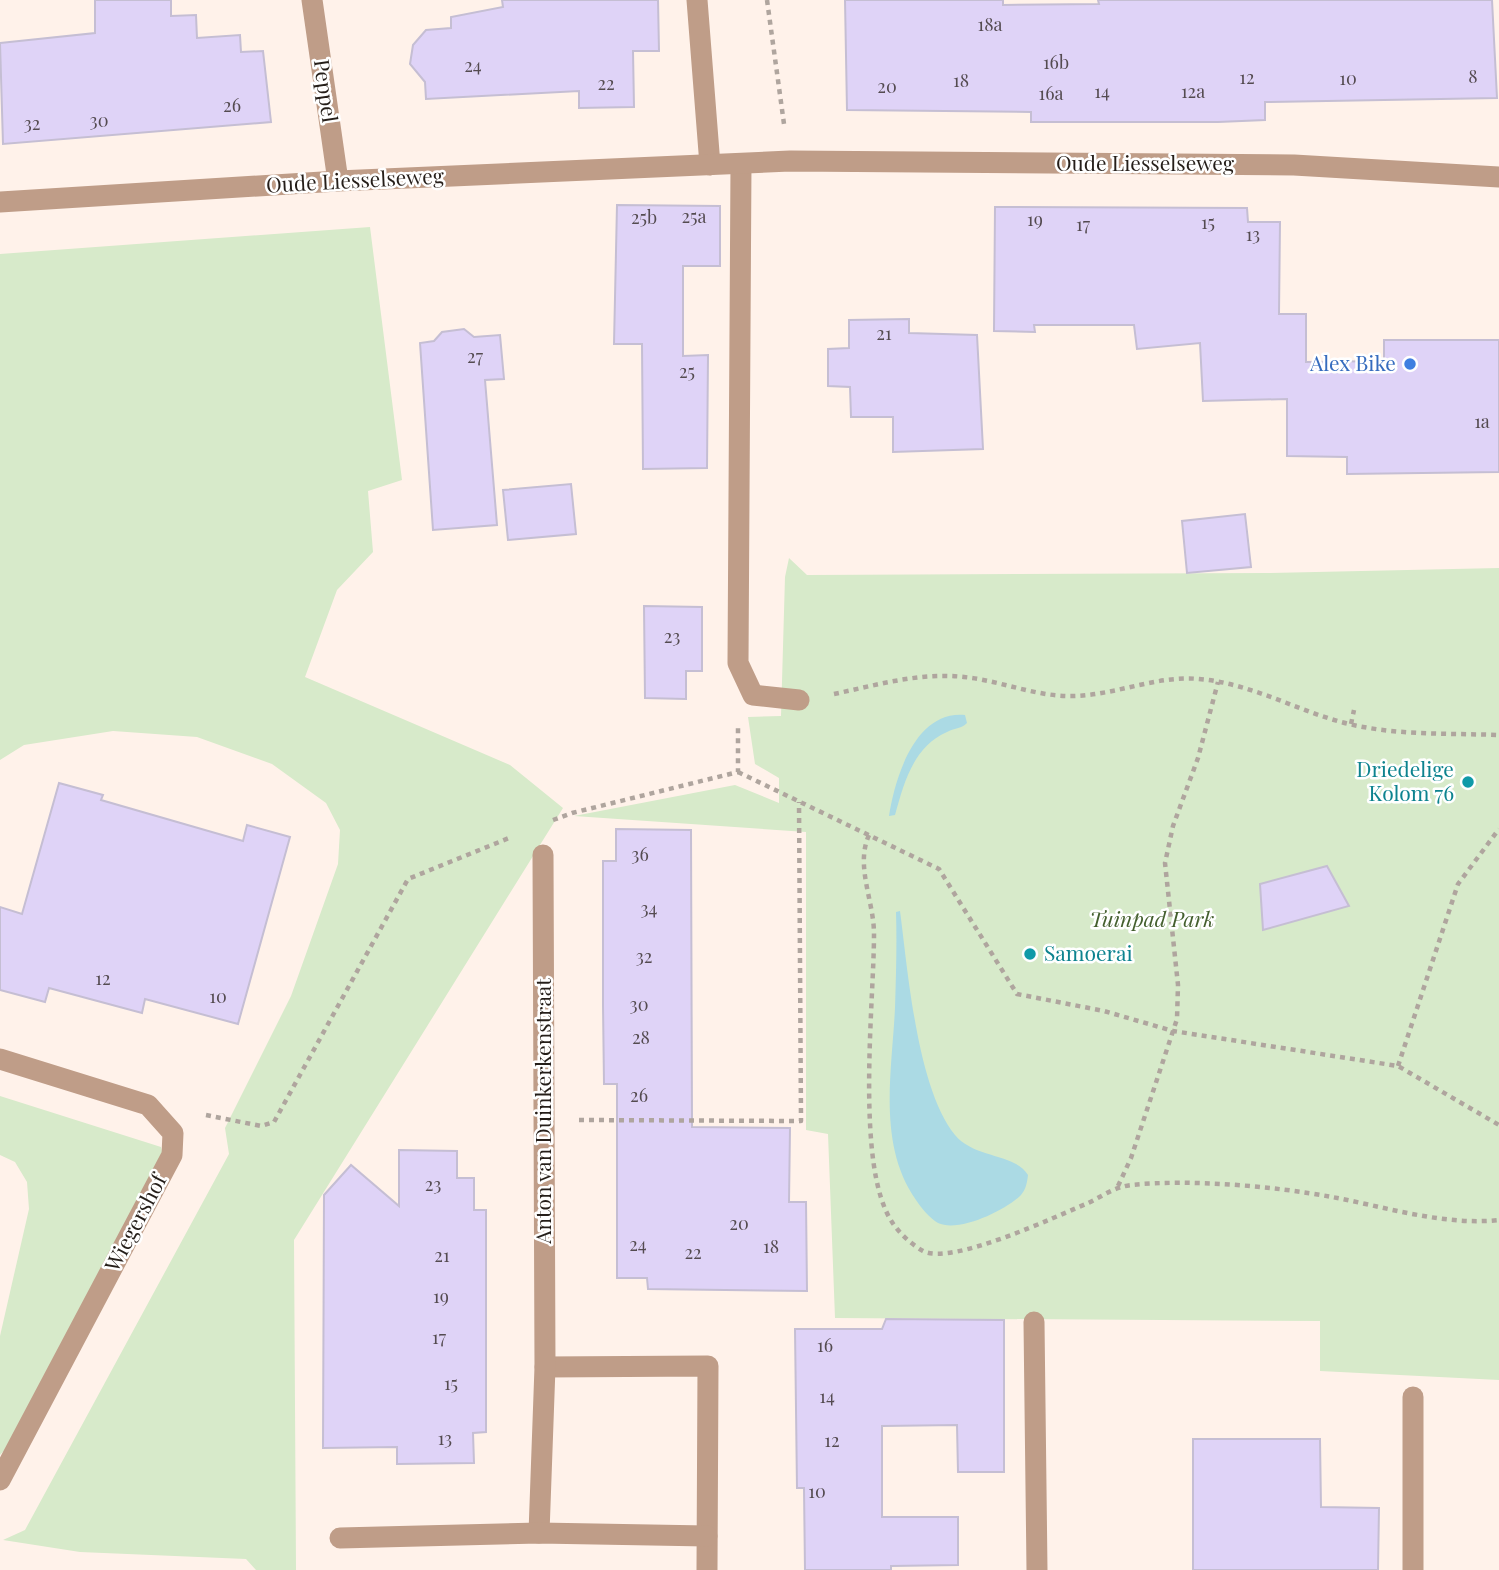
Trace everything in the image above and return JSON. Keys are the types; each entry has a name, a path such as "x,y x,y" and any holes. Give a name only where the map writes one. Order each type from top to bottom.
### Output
{"street":[{"name":"Peppel","path":"312,0 338,181"},
{"path":"697,0 710,165"},
{"name":"Oude Liesselseweg","path":"0,202 338,181 790,161 1294,164 1499,177"},
{"path":"741,164 738,663 753,695 799,700"},
{"name":"Anton van Duinkerkenstraat","path":"539,1533 545,1367 543,855"},
{"path":"0,1059 148,1105 159,1117"},
{"name":"Wiegershof","path":"0,1480 172,1155 173,1133 159,1117"},
{"path":"1034,1322 1037,1570"},
{"path":"545,1367 708,1366 707,1570"},
{"path":"1413,1397 1413,1570"},
{"path":"340,1538 539,1533 706,1536"}],"path":[{"path":"767,0 790,161"},
{"path":"738,663 738,772"},
{"path":"799,700 929,675 966,677 1050,695 1077,696 1198,679 1218,682 1351,724 1430,735 1499,735"},
{"path":"1118,1186 1173,1031 1178,985 1165,863 1173,826 1198,758 1218,682"},
{"path":"1351,724 1354,710"},
{"path":"547,823 572,813 738,772 939,869 1017,994 1104,1011 1173,1031 1398,1066 1499,1125"},
{"path":"544,1120 801,1121 799,802"},
{"path":"1398,1066 1458,884 1499,829"},
{"path":"159,1117 191,1112 261,1126 274,1122 408,879 522,833"},
{"path":"869,835 863,853 873,907 869,1108 874,1158 881,1197 890,1221 902,1235 923,1251 935,1255 988,1243 1044,1221 1118,1186 1148,1183 1328,1196 1441,1218 1499,1220"}],"green space":[{"path":"370,227 402,480 368,491 373,552 337,590 305,677 510,765 563,808 294,1240 296,1570 256,1570 246,1559 80,1552 3,1540 25,1530 229,1154 225,1128 291,996 338,864 340,830 326,803 272,764 197,737 113,731 24,745 0,760 0,254"},
{"name":"Tuinpad Park","path":"789,558 807,575 1268,573 1499,568 1499,1380 1320,1371 1320,1321 835,1318 828,1134 806,1130 806,832 574,816 735,785 779,803 779,778 755,764 748,717 781,716 785,577"},
{"path":"0,1096 161,1147 164,1161 11,1443 0,1455 0,1336 29,1209 27,1182 15,1162 0,1155"}],"water":[{"path":"965,715 967,723 935,739 918,756 906,779 895,815 889,816 896,783 911,749 921,735 933,723 948,716"},
{"path":"900,911 916,1028 931,1089 942,1114 963,1143 1014,1163 1028,1175 1024,1190 1014,1201 994,1213 958,1225 938,1223 918,1203 904,1178 891,1132 890,1082 895,1008 896,912"}],"building":[{"path":"95,0 171,0 171,16 196,15 197,38 240,35 241,52 263,51 271,122 3,144 0,43 95,33"},
{"path":"502,0 658,0 659,51 633,51 634,107 579,108 579,91 426,99 425,82 410,64 413,45 426,30 451,28 451,17 503,7"},
{"path":"845,0 1003,0 1003,5 1099,4 1098,0 1492,0 1497,98 1265,102 1265,120 1218,122 1031,122 1031,112 847,110"},
{"path":"617,205 720,206 720,266 683,266 683,356 708,355 707,468 643,469 642,344 614,344"},
{"path":"995,207 1247,208 1248,222 1280,222 1279,314 1306,314 1306,362 1384,361 1384,340 1499,340 1499,472 1347,474 1347,457 1287,456 1287,399 1203,401 1200,343 1137,349 1134,325 1034,325 1035,332 994,331"},
{"path":"909,319 909,333 977,335 983,449 893,452 893,417 851,417 850,387 828,386 828,349 849,348 849,320"},
{"path":"464,329 474,337 500,335 504,379 485,380 497,525 433,530 420,343 434,341 442,332"},
{"path":"571,484 576,534 508,540 503,490"},
{"path":"1245,514 1251,567 1187,573 1182,521"},
{"path":"644,606 702,607 702,671 686,671 686,699 645,698"},
{"path":"59,783 103,795 101,800 243,841 247,825 290,837 238,1024 145,999 142,1013 49,988 45,1002 0,990 0,907 22,914"},
{"path":"616,829 691,830 692,1127 790,1128 789,1202 806,1202 807,1291 648,1289 647,1278 617,1278 617,1084 604,1084 603,1005 603,861 616,861"},
{"path":"1327,866 1349,906 1263,930 1260,884"},
{"path":"399,1150 457,1151 457,1178 474,1178 474,1210 486,1210 486,1432 473,1433 474,1463 397,1464 397,1447 323,1448 324,1195 351,1165 399,1206"},
{"path":"886,1319 1004,1320 1004,1472 958,1472 957,1425 882,1426 882,1517 958,1517 958,1565 891,1566 891,1570 805,1570 804,1488 797,1488 795,1329 882,1329"},
{"path":"1193,1439 1320,1439 1321,1507 1379,1508 1378,1570 1193,1570"}],"place":[{"name":"Alex Bike","path":"1410,364"},
{"name":"Driedelige Kolom 76","path":"1468,782"},
{"name":"Samoerai","path":"1030,954"}]}
